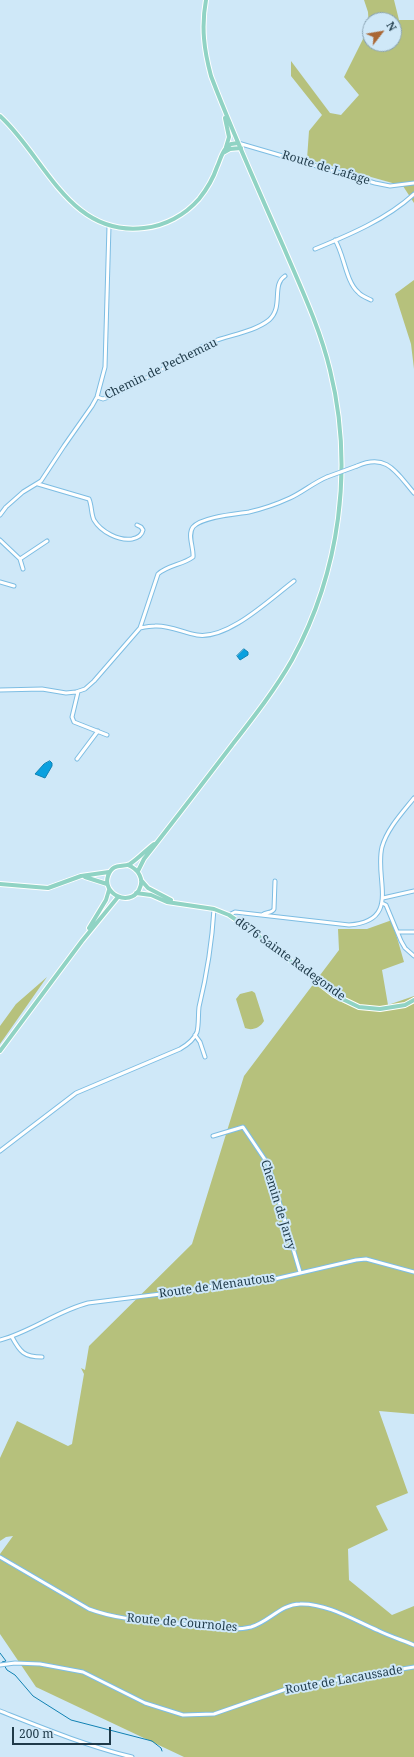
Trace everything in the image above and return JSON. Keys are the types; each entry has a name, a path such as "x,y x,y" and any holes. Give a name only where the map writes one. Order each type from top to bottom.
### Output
{"main road":[{"path":"138,871 144,859 254,716 291,662 312,618 322,590 336,534 340,507 342,458 336,398 330,368 310,311 210,76 205,56 203,37 203,15 206,0"},
{"path":"0,116 14,131 68,199 88,217 109,226 137,229 150,228 163,224 177,217 198,200 206,189 213,178 226,148 229,137 222,106"},
{"path":"226,148 231,144 238,143"},
{"path":"222,155 226,151 241,148"},
{"path":"128,865 160,838"},
{"path":"0,884 48,888 81,876 109,872 118,865 128,865 138,871 141,880 148,888 180,904"},
{"path":"109,872 107,884 109,890 118,897 128,898 136,893 139,889 141,880"},
{"path":"81,876 99,880 107,884"},
{"path":"82,941 106,900 109,890"},
{"path":"136,893 151,895 167,902 180,904"},
{"path":"0,1051 82,941 118,897"},
{"name":"d676 Sainte Radegonde","path":"180,904 214,910 229,915 251,930 334,995 359,1007 380,1010 404,1005 414,1000"}],"street":[{"name":"Route de Lafage","path":"238,143 375,183 390,186 414,183"},
{"path":"315,249 400,207 414,194"},
{"name":"Chemin de Pechemau","path":"38,484 47,474 64,446 92,406 105,367 109,226"},
{"path":"335,240 340,247 351,283 357,292 372,300"},
{"name":"Chemin de Pechemau","path":"96,397 103,399 109,397 212,342 251,329 269,320 276,310 278,287 284,276"},
{"path":"0,690 78,692 85,689 94,681 140,628 158,574 163,570 193,557 194,552 190,534 192,528 197,524 210,519 250,511 288,499 312,484 368,461 378,461 387,464 414,493"},
{"path":"0,515 6,507 23,492 38,484 89,499 94,520 106,531 117,538 127,539 142,534 143,530 137,525"},
{"path":"0,540 20,559 23,569"},
{"path":"20,559 47,541"},
{"path":"140,628 157,625 198,636 211,636 224,632 239,623 294,581"},
{"path":"0,582 14,586"},
{"path":"78,692 72,717 74,722 107,735"},
{"path":"77,759 98,731"},
{"path":"229,915 235,912 348,925 359,924 377,913 383,898 381,868 382,847 392,826 414,798"},
{"path":"262,915 274,910 275,881"},
{"path":"383,898 414,891"},
{"path":"382,903 386,905 406,948 414,956"},
{"path":"0,1151 76,1093 180,1049 191,1042 195,1035 211,954 214,910"},
{"path":"398,932 414,932"},
{"path":"195,1035 200,1042 206,1057"},
{"name":"Chemin de Jarry","path":"213,1136 243,1127 265,1157 300,1272"},
{"name":"Route de Menautous","path":"0,1340 12,1337 76,1306 88,1303 193,1290 231,1282 266,1281 300,1272 366,1259 414,1272"},
{"path":"12,1337 18,1348 24,1354 42,1357"},
{"name":"Route de Cournoles","path":"0,1557 83,1606 100,1614 205,1627 244,1628 260,1624 290,1605 309,1604 336,1612 414,1645"},
{"name":"Route de Lacaussade","path":"0,1665 15,1662 40,1664 83,1672 145,1703 183,1715 214,1714 289,1688 414,1667"},
{"path":"0,1711 110,1752 132,1757"}],"green space":[{"path":"364,0 394,0 397,12 368,12"},
{"path":"402,20 414,20 414,203 403,186 307,159 309,131 322,115 291,76 291,61 330,113 341,115 359,95 344,77 362,41 362,52 402,52"},
{"path":"414,280 414,369 411,344 395,294"},
{"path":"392,920 404,962 382,970 388,1005 414,996 414,1414 379,1411 408,1493 376,1506 388,1530 348,1549 349,1580 392,1615 414,1606 414,1757 184,1757 36,1687 0,1634 0,1554 13,1536 6,1537 0,1541 0,1458 17,1421 68,1446 72,1444 84,1374 81,1368 85,1370 89,1346 192,1244 244,1076 339,950 338,929 367,929"},
{"path":"47,977 0,1044 0,1026 16,1004"},
{"path":"252,991 255,993 264,1021 258,1027 250,1029 245,1028 236,999 240,994"}],"water":[{"path":"244,649 248,652 248,655 240,660 237,656"},
{"path":"50,761 52,766 45,778 35,774 44,764"}],"waterway":[{"path":"0,1653 6,1661 2,1663"},
{"path":"4,1665 7,1670 15,1675 33,1696 71,1720 152,1741 161,1748 162,1751"}]}
